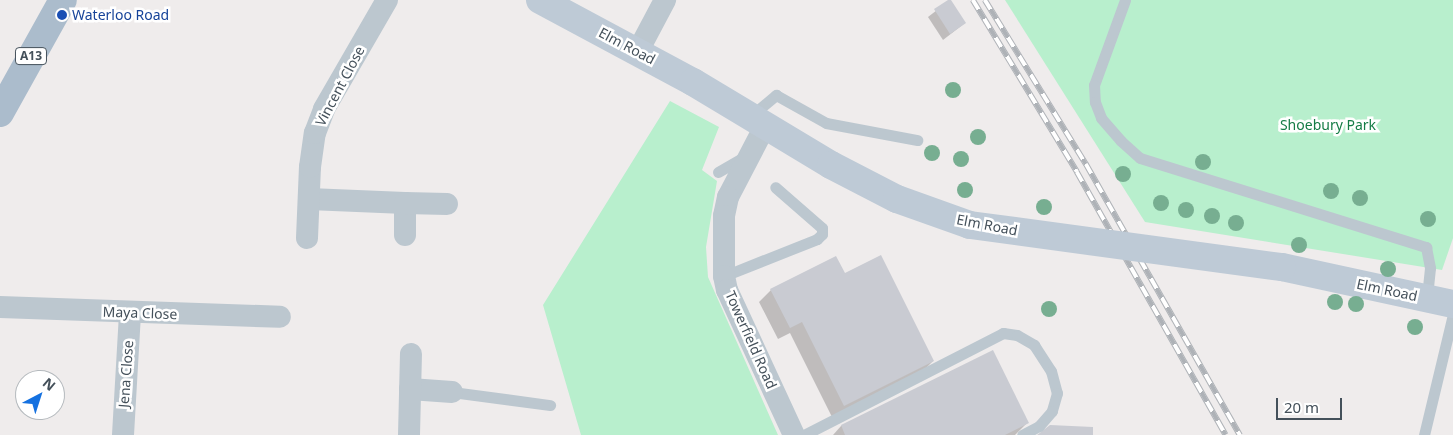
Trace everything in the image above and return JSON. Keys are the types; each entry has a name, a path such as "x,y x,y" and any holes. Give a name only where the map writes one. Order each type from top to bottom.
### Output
{"main road":[{"name":"A13","path":"2,105 63,0"}],"street":[{"name":"Vincent Close","path":"307,238 312,150 324,109 387,0"},
{"name":"Elm Road","path":"540,0 638,51 830,165 897,199 970,225 1282,267 1440,302"},
{"path":"638,51 665,0"},
{"name":"Towerfield Road","path":"758,122 748,155 728,196 724,216 724,276 727,290 794,435"},
{"path":"309,199 447,204"},
{"path":"405,203 405,235"},
{"name":"Maya Close","path":"0,307 280,317"},
{"name":"Jena Close","path":"123,435 130,313"},
{"path":"409,435 411,354"},
{"path":"410,389 452,392"}],"lane":[{"path":"1126,0 1094,85 1095,102 1102,118 1121,141 1140,158 1426,247 1440,302"},
{"path":"758,122 776,95 826,123 917,140"},
{"path":"718,172 748,155"},
{"path":"724,276 817,239 822,234 822,228 775,188"},
{"path":"1424,435 1453,314"},
{"path":"804,435 826,430 1003,333 1017,335 1034,345 1051,371 1057,393 1052,411 1039,426 1022,435"},
{"path":"452,392 550,405"}],"green space":[{"name":"Shoebury Park","path":"1005,0 1453,0 1453,238 1442,270 1145,222"},
{"path":"670,101 719,127 702,170 717,181 706,247 708,277 778,435 581,435 543,305"}],"building":[{"path":"951,0 966,23 950,34 934,9"},
{"path":"881,255 934,361 844,406 802,322 790,328 770,289 836,256 845,273"},
{"path":"993,350 1029,423 1005,435 845,435 841,425"},
{"path":"1050,425 1093,427 1093,435 1037,435"}],"railway":[{"path":"973,0 1077,172 1226,435"},
{"path":"985,0 1086,164 1240,435"}],"place":[{"name":"Waterloo Road","path":"62,15"}]}
